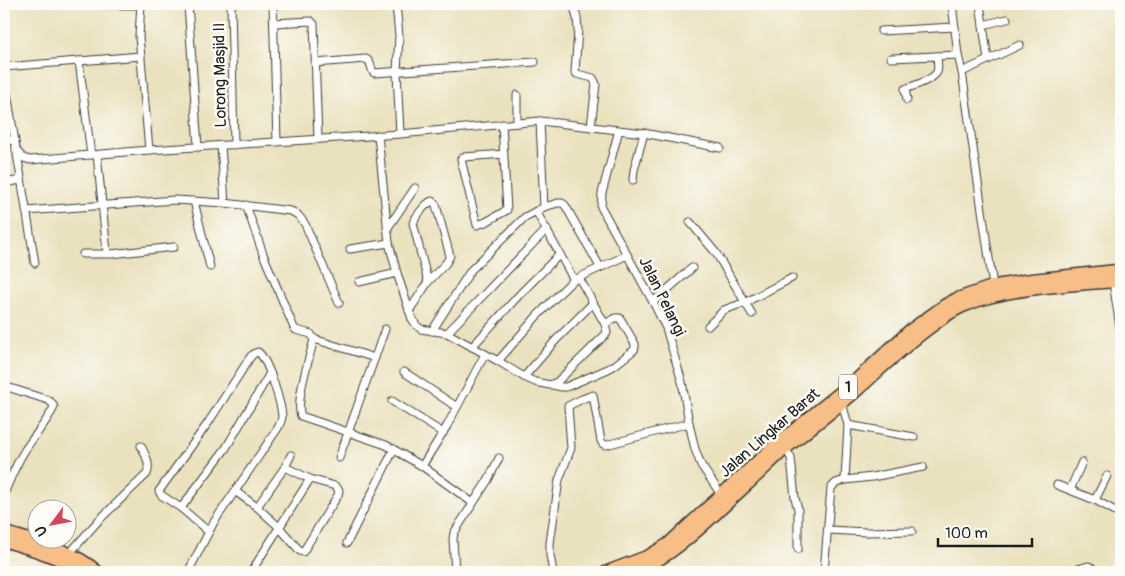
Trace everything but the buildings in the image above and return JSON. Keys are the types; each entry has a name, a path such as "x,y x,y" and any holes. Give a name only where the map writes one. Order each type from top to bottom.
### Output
{"main road":[{"name":"Jalan Lingkar Barat","path":"635,572 676,549 706,524 724,499 774,446 858,378 909,331 934,312 956,299 993,286 1027,280 1121,270"},
{"name":"Jalan Lingkar Barat","path":"606,572 660,550 842,403 915,338 964,306 1004,294 1040,288 1117,281"},
{"path":"4,532 42,543 75,556 98,572"},
{"path":"4,541 39,552 83,572"}],"street":[{"path":"49,4 141,4 139,29 149,150"},
{"path":"188,4 198,147"},
{"name":"Lorong Masjid II","path":"230,4 234,145"},
{"path":"273,4 277,142"},
{"path":"354,4 373,4"},
{"path":"396,4 399,36 397,72 400,134"},
{"path":"573,4 578,30 575,72 593,78 596,84 591,127"},
{"path":"952,4 993,286"},
{"path":"980,4 988,60"},
{"path":"983,26 1007,18"},
{"path":"274,23 313,22 318,139"},
{"path":"881,31 954,27"},
{"path":"962,72 1020,44"},
{"path":"891,58 958,55"},
{"path":"4,66 141,56"},
{"path":"907,100 905,89 935,75 938,69 937,56"},
{"path":"316,63 366,59 374,73 535,62"},
{"path":"79,61 103,204 107,251 109,254"},
{"path":"4,75 35,263"},
{"path":"517,95 517,123"},
{"path":"540,121 544,208"},
{"path":"16,150 20,156 27,160 400,134 540,121 644,133 720,148"},
{"path":"502,124 504,154 507,210 478,225 460,160 464,157 504,154"},
{"name":"Jalan Pelangi","path":"619,130 602,193 602,210 666,328 682,382 695,448 701,465 724,499"},
{"path":"633,180 644,133"},
{"path":"378,135 389,243 409,311 417,326 421,329 447,333 535,382 566,387 615,365 634,350 635,344 620,318 615,318 605,324"},
{"path":"4,139 14,141"},
{"path":"221,145 225,203"},
{"path":"4,183 21,180"},
{"path":"387,230 415,188"},
{"path":"26,211 168,200 284,209 298,215 309,233 339,303"},
{"path":"194,201 210,267"},
{"path":"409,311 428,282 450,256 436,205 432,201 429,202 413,223 428,282"},
{"path":"432,331 471,270 525,217 544,208 561,203 565,205 600,268"},
{"path":"246,205 263,254 292,326 296,330 311,334 314,339 375,358"},
{"path":"536,211 560,254 593,303 608,332 552,385"},
{"path":"690,222 716,253 752,314"},
{"path":"447,333 546,229"},
{"path":"350,250 389,243"},
{"path":"83,254 109,254 174,247"},
{"path":"472,346 560,254"},
{"path":"498,361 566,286 576,279 627,255"},
{"path":"653,302 692,268"},
{"path":"359,282 397,273"},
{"path":"708,326 724,310 746,302 792,278"},
{"path":"1117,281 1121,327"},
{"path":"524,377 556,340 593,303"},
{"path":"340,458 385,329"},
{"path":"314,339 302,385 300,412 303,416 378,441 422,466 473,503"},
{"path":"188,572 209,532 278,428 282,418 270,373 262,355 258,352 253,354 208,423 159,491 161,495 181,508 209,532"},
{"path":"422,466 458,407 485,354"},
{"path":"404,372 458,407"},
{"path":"181,508 226,448 270,373"},
{"path":"4,386 48,400 54,407 23,452 4,494"},
{"path":"553,572 550,543 558,480 571,448 568,406 594,396 601,441 606,445 689,423"},
{"path":"392,401 443,433"},
{"path":"842,403 848,425 845,480"},
{"path":"848,425 914,437"},
{"path":"69,554 98,521 147,474 147,458 141,446"},
{"path":"786,449 791,458 795,498 798,507 798,549"},
{"path":"346,543 394,450"},
{"path":"257,507 285,468 291,455"},
{"path":"455,572 453,535 488,480 499,458"},
{"path":"1070,490 1082,462"},
{"path":"824,572 831,488 836,483 845,480 923,467"},
{"path":"235,491 257,507 279,527 302,552 339,492 335,486 285,468"},
{"path":"1095,500 1107,476"},
{"path":"251,572 310,478"},
{"path":"1057,485 1095,500 1121,514"},
{"path":"828,530 867,532 912,531"},
{"path":"1068,572 1088,566 1092,567 1096,572"}]}
